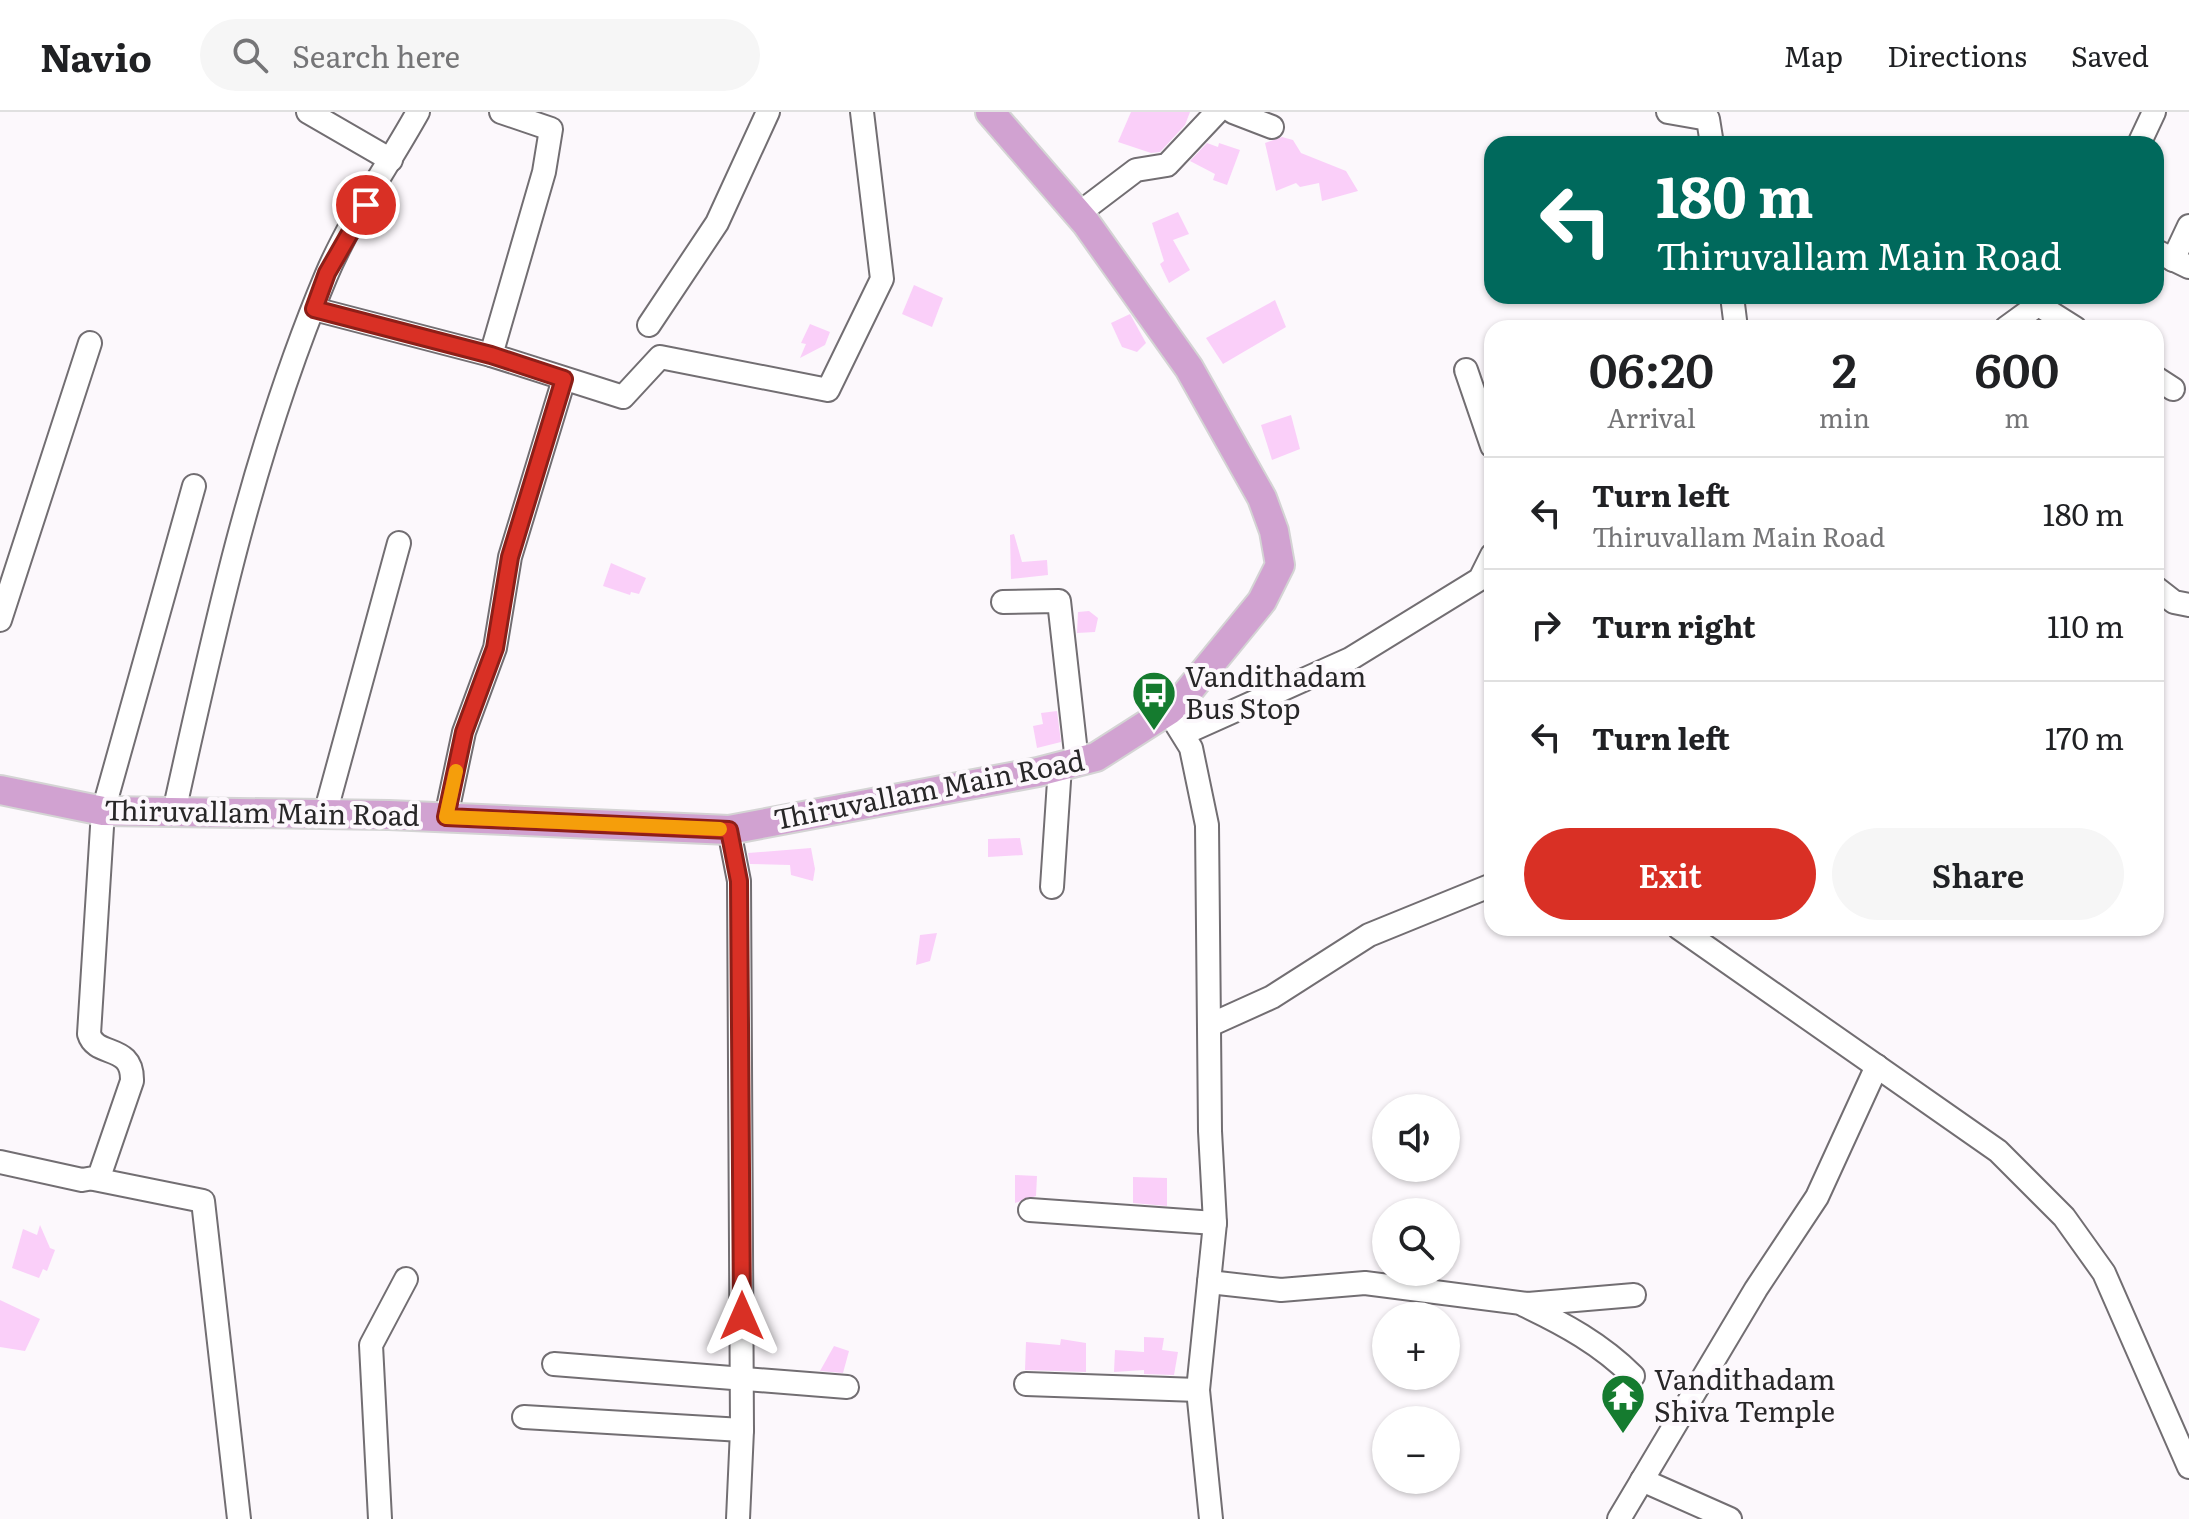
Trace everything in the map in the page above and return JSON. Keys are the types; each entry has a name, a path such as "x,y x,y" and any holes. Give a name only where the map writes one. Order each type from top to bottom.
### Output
{"main road":[{"name":"Thiruvallam Main Road","path":"0,790 103,811 446,817 729,830 1068,764 1096,757 1176,722 1262,601 1280,565 1278,549 1262,498 1189,368 1078,214 990,112"}],"street":[{"path":"308,112 391,160"},
{"path":"174,812 227,573 314,309 327,273 418,112"},
{"path":"491,355 544,172 551,129 501,112"},
{"path":"649,325 717,223 768,112"},
{"path":"314,309 491,355 623,397 660,357 828,390 882,279 862,112"},
{"path":"1078,214 1136,170 1167,165 1217,112"},
{"path":"1233,112 1272,127"},
{"path":"1668,112 1708,119 1711,136"},
{"path":"2143,136 2154,112"},
{"path":"2173,259 2189,226"},
{"path":"2017,320 2038,304"},
{"path":"2048,304 2066,320"},
{"path":"0,620 90,343"},
{"path":"1466,370 1484,423"},
{"path":"446,817 464,732 495,648 510,557 564,379"},
{"path":"94,1179 102,1172 132,1075 122,1056 95,1044 89,1034 103,811 194,486"},
{"path":"325,814 399,543"},
{"path":"1211,1519 1198,1390 1215,1223 1207,825 1201,787 1176,722 1350,659 1480,579 1484,571"},
{"path":"2164,594 2174,602 2189,605"},
{"path":"1003,602 1059,601 1068,764 1052,887"},
{"path":"729,830 739,881 742,1430 738,1519"},
{"path":"1210,1025 1272,997 1369,935 1484,888"},
{"path":"1693,936 1998,1151 2064,1217 2104,1273 2189,1467"},
{"path":"1619,1519 1756,1289 1817,1197 1877,1066"},
{"path":"0,1162 203,1201 239,1519"},
{"path":"1030,1210 1215,1223"},
{"path":"380,1519 371,1345 406,1279"},
{"path":"1209,1282 1281,1290 1365,1283 1519,1303 1634,1295"},
{"path":"1519,1303 1563,1323 1611,1355 1633,1376"},
{"path":"554,1364 847,1387"},
{"path":"1026,1384 1198,1390"},
{"path":"524,1417 742,1430"},
{"path":"1642,1480 1730,1519"}],"building":[{"path":"1131,112 1190,112 1185,125 1160,152 1151,153 1118,142"},
{"path":"1282,137 1293,140 1301,153 1346,171 1358,191 1322,201 1319,183 1300,187 1296,183 1276,191 1265,143"},
{"path":"1207,143 1218,147 1219,143 1240,150 1227,185 1213,180 1215,174 1190,161"},
{"path":"1178,212 1189,234 1173,240 1190,270 1169,283 1160,264 1164,261 1152,223"},
{"path":"914,285 943,298 932,327 902,314"},
{"path":"1275,300 1286,327 1223,364 1206,338"},
{"path":"1130,314 1146,343 1137,352 1122,347 1111,323"},
{"path":"810,324 830,332 825,345 800,358 806,344 801,343"},
{"path":"1291,415 1300,449 1272,460 1261,425"},
{"path":"1014,534 1022,562 1047,560 1048,575 1011,579 1010,535"},
{"path":"611,563 646,578 639,594 631,592 630,595 603,586"},
{"path":"1089,611 1098,618 1095,632 1077,633 1078,612"},
{"path":"1057,711 1061,742 1037,748 1033,726 1043,724 1041,713"},
{"path":"1020,838 1023,855 988,857 988,839"},
{"path":"811,848 815,869 813,881 791,875 790,865 750,864 748,853"},
{"path":"937,933 930,961 916,965 920,935"},
{"path":"1015,1175 1037,1176 1036,1196 1015,1203"},
{"path":"1133,1177 1167,1178 1167,1206 1133,1203"},
{"path":"40,1225 50,1248 55,1250 47,1271 43,1269 39,1278 12,1268 23,1229 37,1235"},
{"path":"0,1300 40,1319 25,1351 0,1347"},
{"path":"1144,1337 1164,1338 1162,1350 1178,1352 1174,1375 1144,1374 1144,1370 1114,1372 1115,1350 1144,1352"},
{"path":"1061,1339 1086,1343 1086,1372 1025,1370 1026,1342 1060,1345"},
{"path":"834,1346 849,1351 843,1373 820,1371"}],"slow traffic":[{"path":"456,771 446,817 720,829"}],"place":[{"name":"Vandithadam Bus Stop","path":"1154,732"},
{"name":"Vandithadam Shiva Temple","path":"1623,1435"}],"route":[{"path":"366,205 327,273 314,309 491,355 564,379 510,557 495,648 464,732 446,817 729,830 739,881 742,1316"}]}
